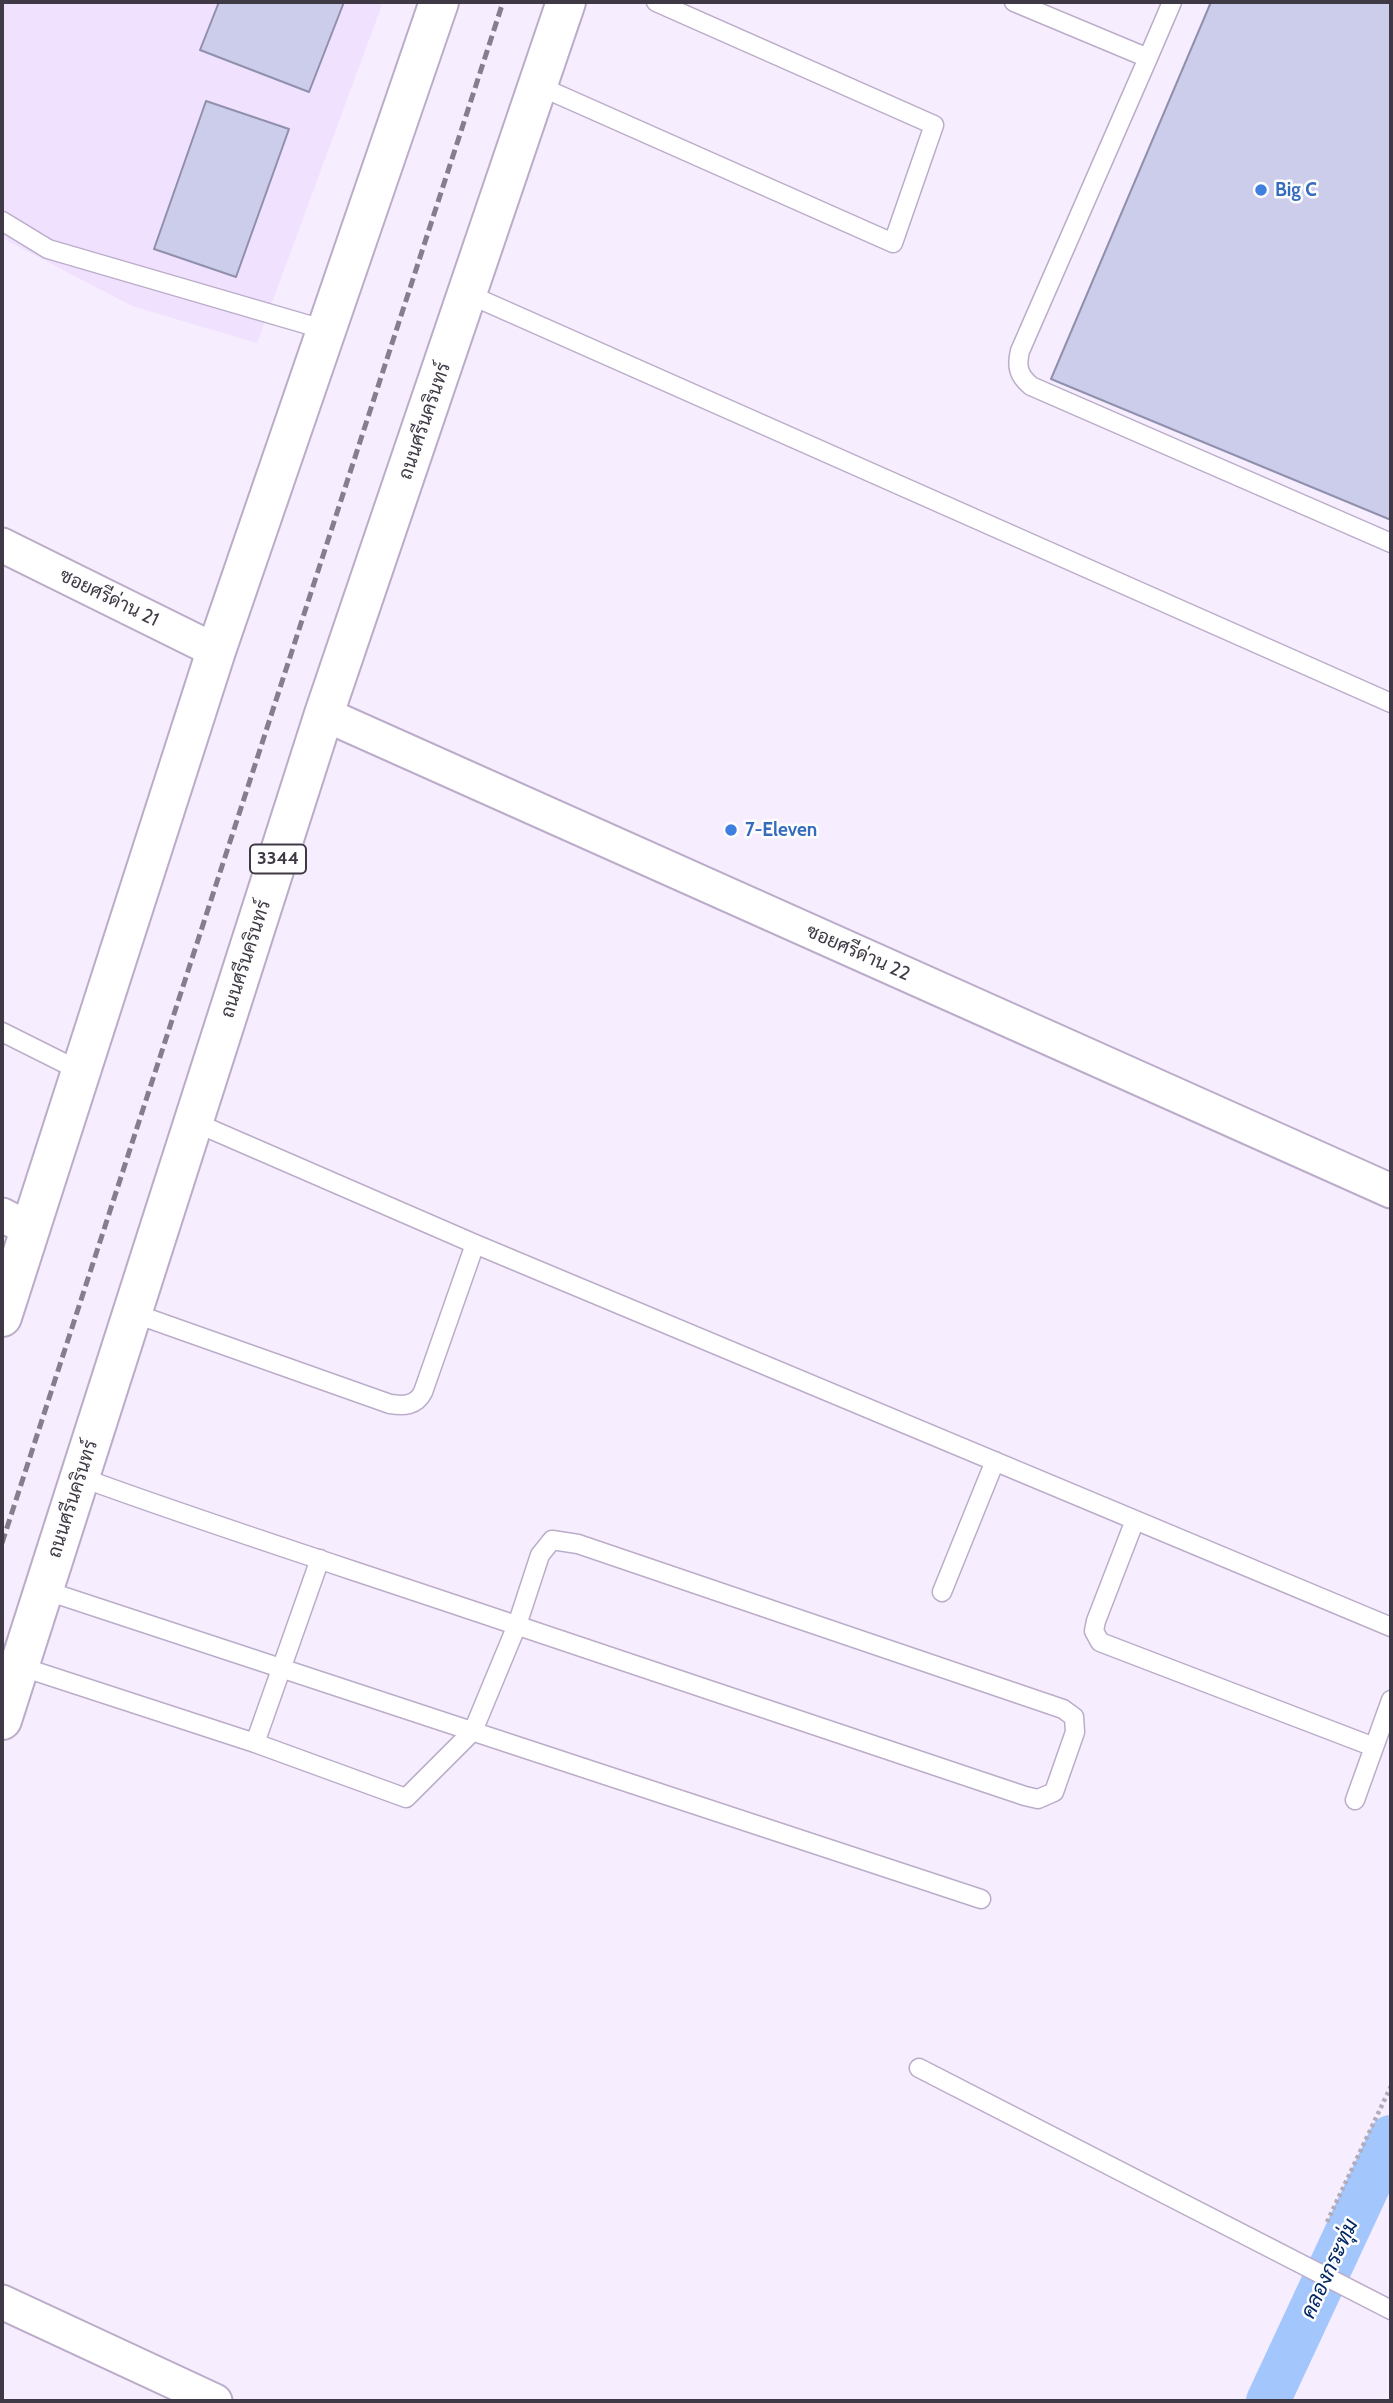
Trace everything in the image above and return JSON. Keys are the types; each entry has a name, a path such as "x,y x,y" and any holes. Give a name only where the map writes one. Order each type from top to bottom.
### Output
{"main road":[{"path":"2,1317 15,1222 80,1071 216,651 439,2"},
{"name":"ถนนศรีนครินทร์","path":"2,1720 324,714 540,86 566,2"}],"street":[{"name":"ซอยศรีด่าน 21","path":"2,545 216,651"},
{"name":"ซอยศรีด่าน 22","path":"324,714 1391,1191"},
{"path":"2,2302 215,2401"}],"lane":[{"path":"540,86 893,243 934,125 656,2"},
{"path":"1014,2 1148,58"},
{"path":"1172,2 1020,351 1018,369 1021,378 1031,386 1391,543"},
{"path":"2,221 48,249 326,330"},
{"path":"468,294 1391,703"},
{"path":"2,1032 80,1071"},
{"path":"194,1122 475,1244 1391,1628"},
{"path":"133,1313 390,1404 404,1406 416,1402 423,1392 475,1244"},
{"path":"942,1592 995,1461"},
{"path":"19,1666 256,1744 406,1798 473,1731 517,1625 540,1555 552,1541 561,1540 1063,1709 1074,1717 1075,1732 1054,1792 1038,1799 517,1625 320,1559 80,1477"},
{"path":"1135,1520 1096,1621 1094,1631 1100,1643 1374,1747"},
{"path":"256,1744 320,1559"},
{"path":"44,1590 981,1899"},
{"path":"1355,1800 1391,1700"},
{"path":"919,2068 1391,2310"}],"path":[{"path":"1327,2221 1391,2086"}],"shaded area":[{"path":"2,2 383,2 257,343 132,306 2,238"}],"building":[{"path":"219,2 344,2 309,92 200,50"},
{"name":"Big C","path":"1211,2 1391,2 1391,520 1051,379"},
{"path":"206,101 289,129 236,277 154,249"}],"waterway":[{"name":"คลองกระทุ่ม","path":"1268,2401 1391,2137"}],"railway":[{"path":"2,1543 503,2"}],"place":[{"name":"Big C","path":"1261,190"},
{"name":"7-Eleven","path":"731,830"}]}
